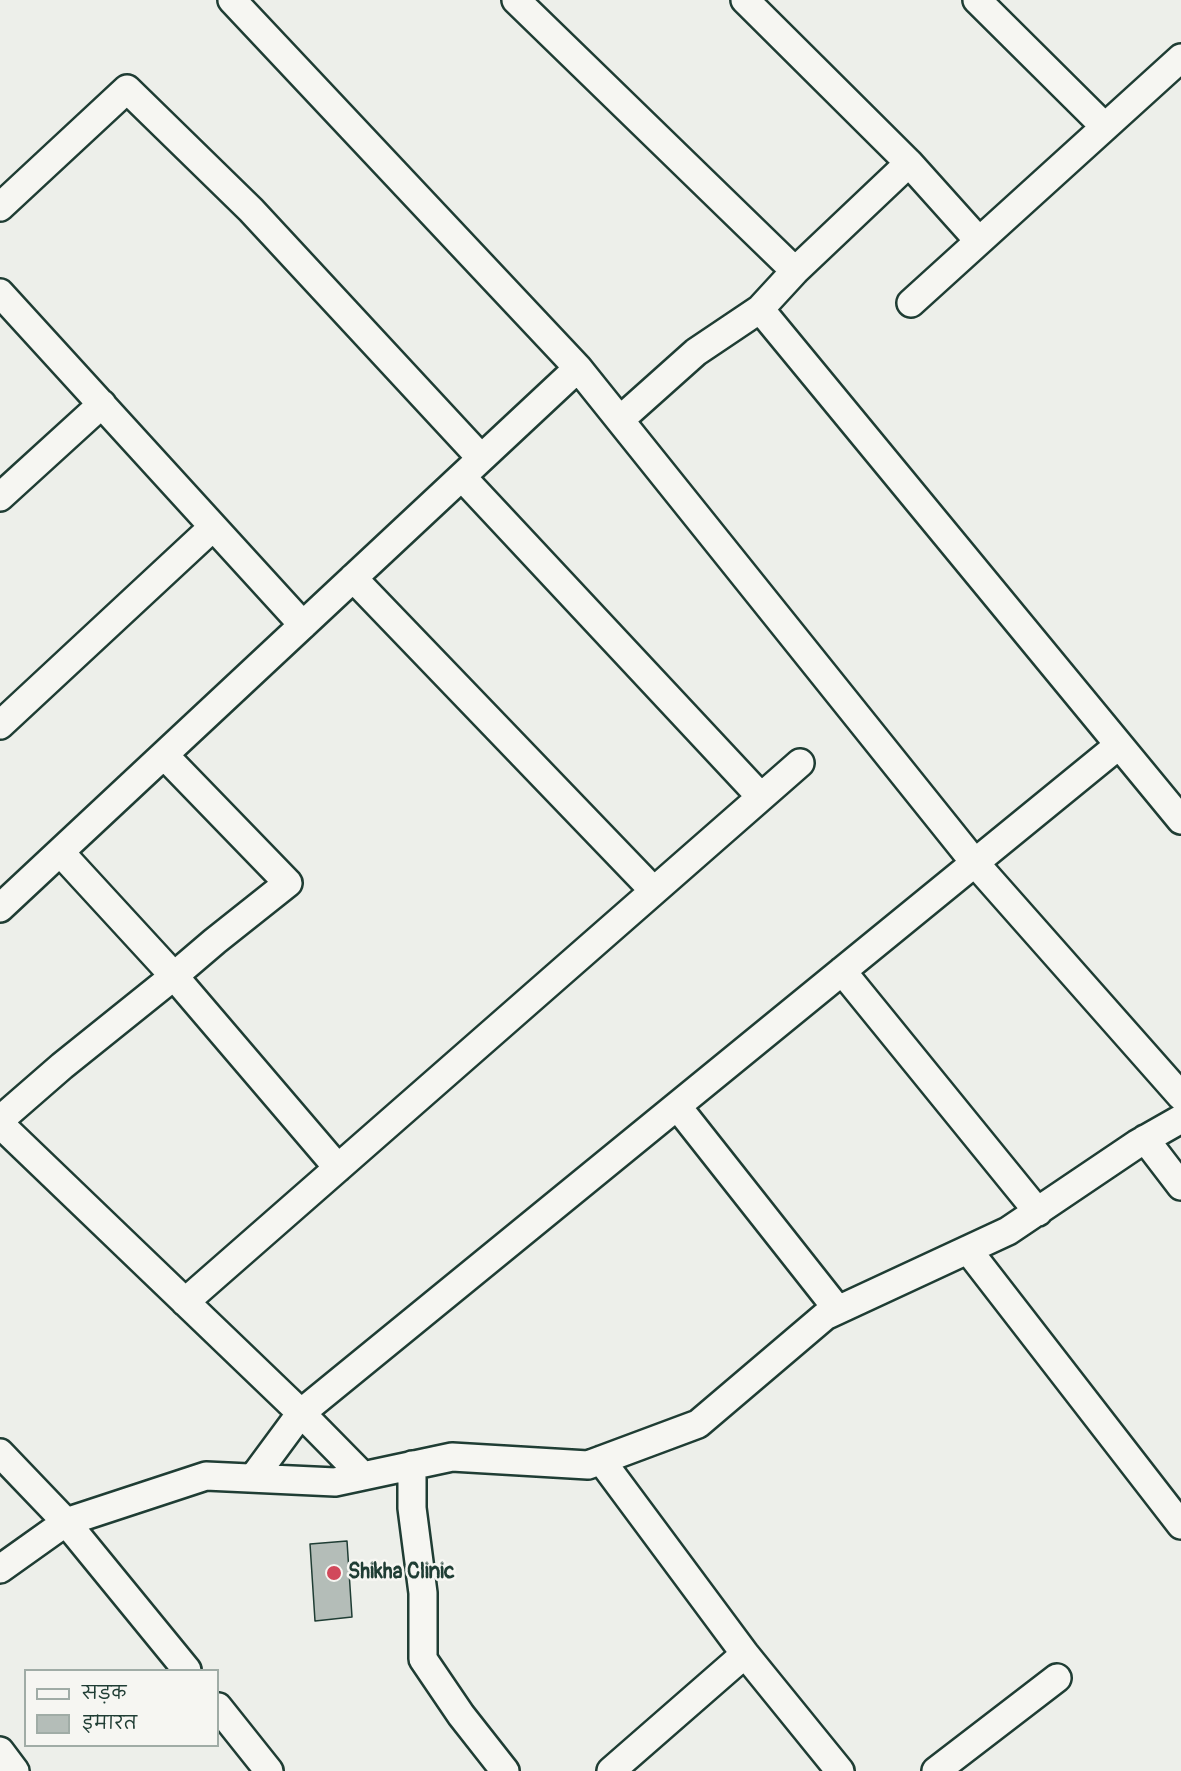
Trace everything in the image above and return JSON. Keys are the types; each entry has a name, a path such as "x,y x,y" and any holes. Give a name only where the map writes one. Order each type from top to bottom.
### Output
{"street":[{"path":"232,0 578,368 975,863 1181,1096"},
{"path":"516,0 795,271"},
{"path":"745,0 909,163 979,240"},
{"path":"977,0 1105,127"},
{"path":"911,303 1181,58"},
{"path":"0,207 127,89 251,210 481,458"},
{"path":"621,419 696,352 760,309 795,271 909,163"},
{"path":"0,293 303,625"},
{"path":"760,309 1181,820"},
{"path":"0,908 578,368"},
{"path":"0,497 102,404"},
{"path":"462,477 760,797"},
{"path":"0,725 213,527"},
{"path":"353,578 654,891"},
{"path":"253,1478 301,1413 1119,745"},
{"path":"164,755 288,883 62,1066 0,1122 301,1413 363,1476"},
{"path":"185,1302 800,763"},
{"path":"60,852 174,976 338,1168"},
{"path":"842,971 1038,1212"},
{"path":"677,1106 838,1310"},
{"path":"0,1569 66,1522 206,1476 335,1482 452,1457 588,1465 698,1424 825,1316 1008,1231 1145,1139 1181,1119"},
{"path":"1145,1139 1181,1186"},
{"path":"968,1250 1181,1525"},
{"path":"0,1453 66,1522 185,1669"},
{"path":"601,1460 745,1654 840,1771"},
{"path":"411,1466 412,1508 423,1593 423,1659 461,1715 505,1771"},
{"path":"611,1771 745,1654"},
{"path":"936,1771 1057,1678"},
{"path":"219,1708 269,1771"},
{"path":"0,1751 15,1771"}],"building":[{"path":"347,1541 352,1617 315,1621 310,1544"}],"place":[{"name":"Shikha Clinic","path":"334,1573"}]}
